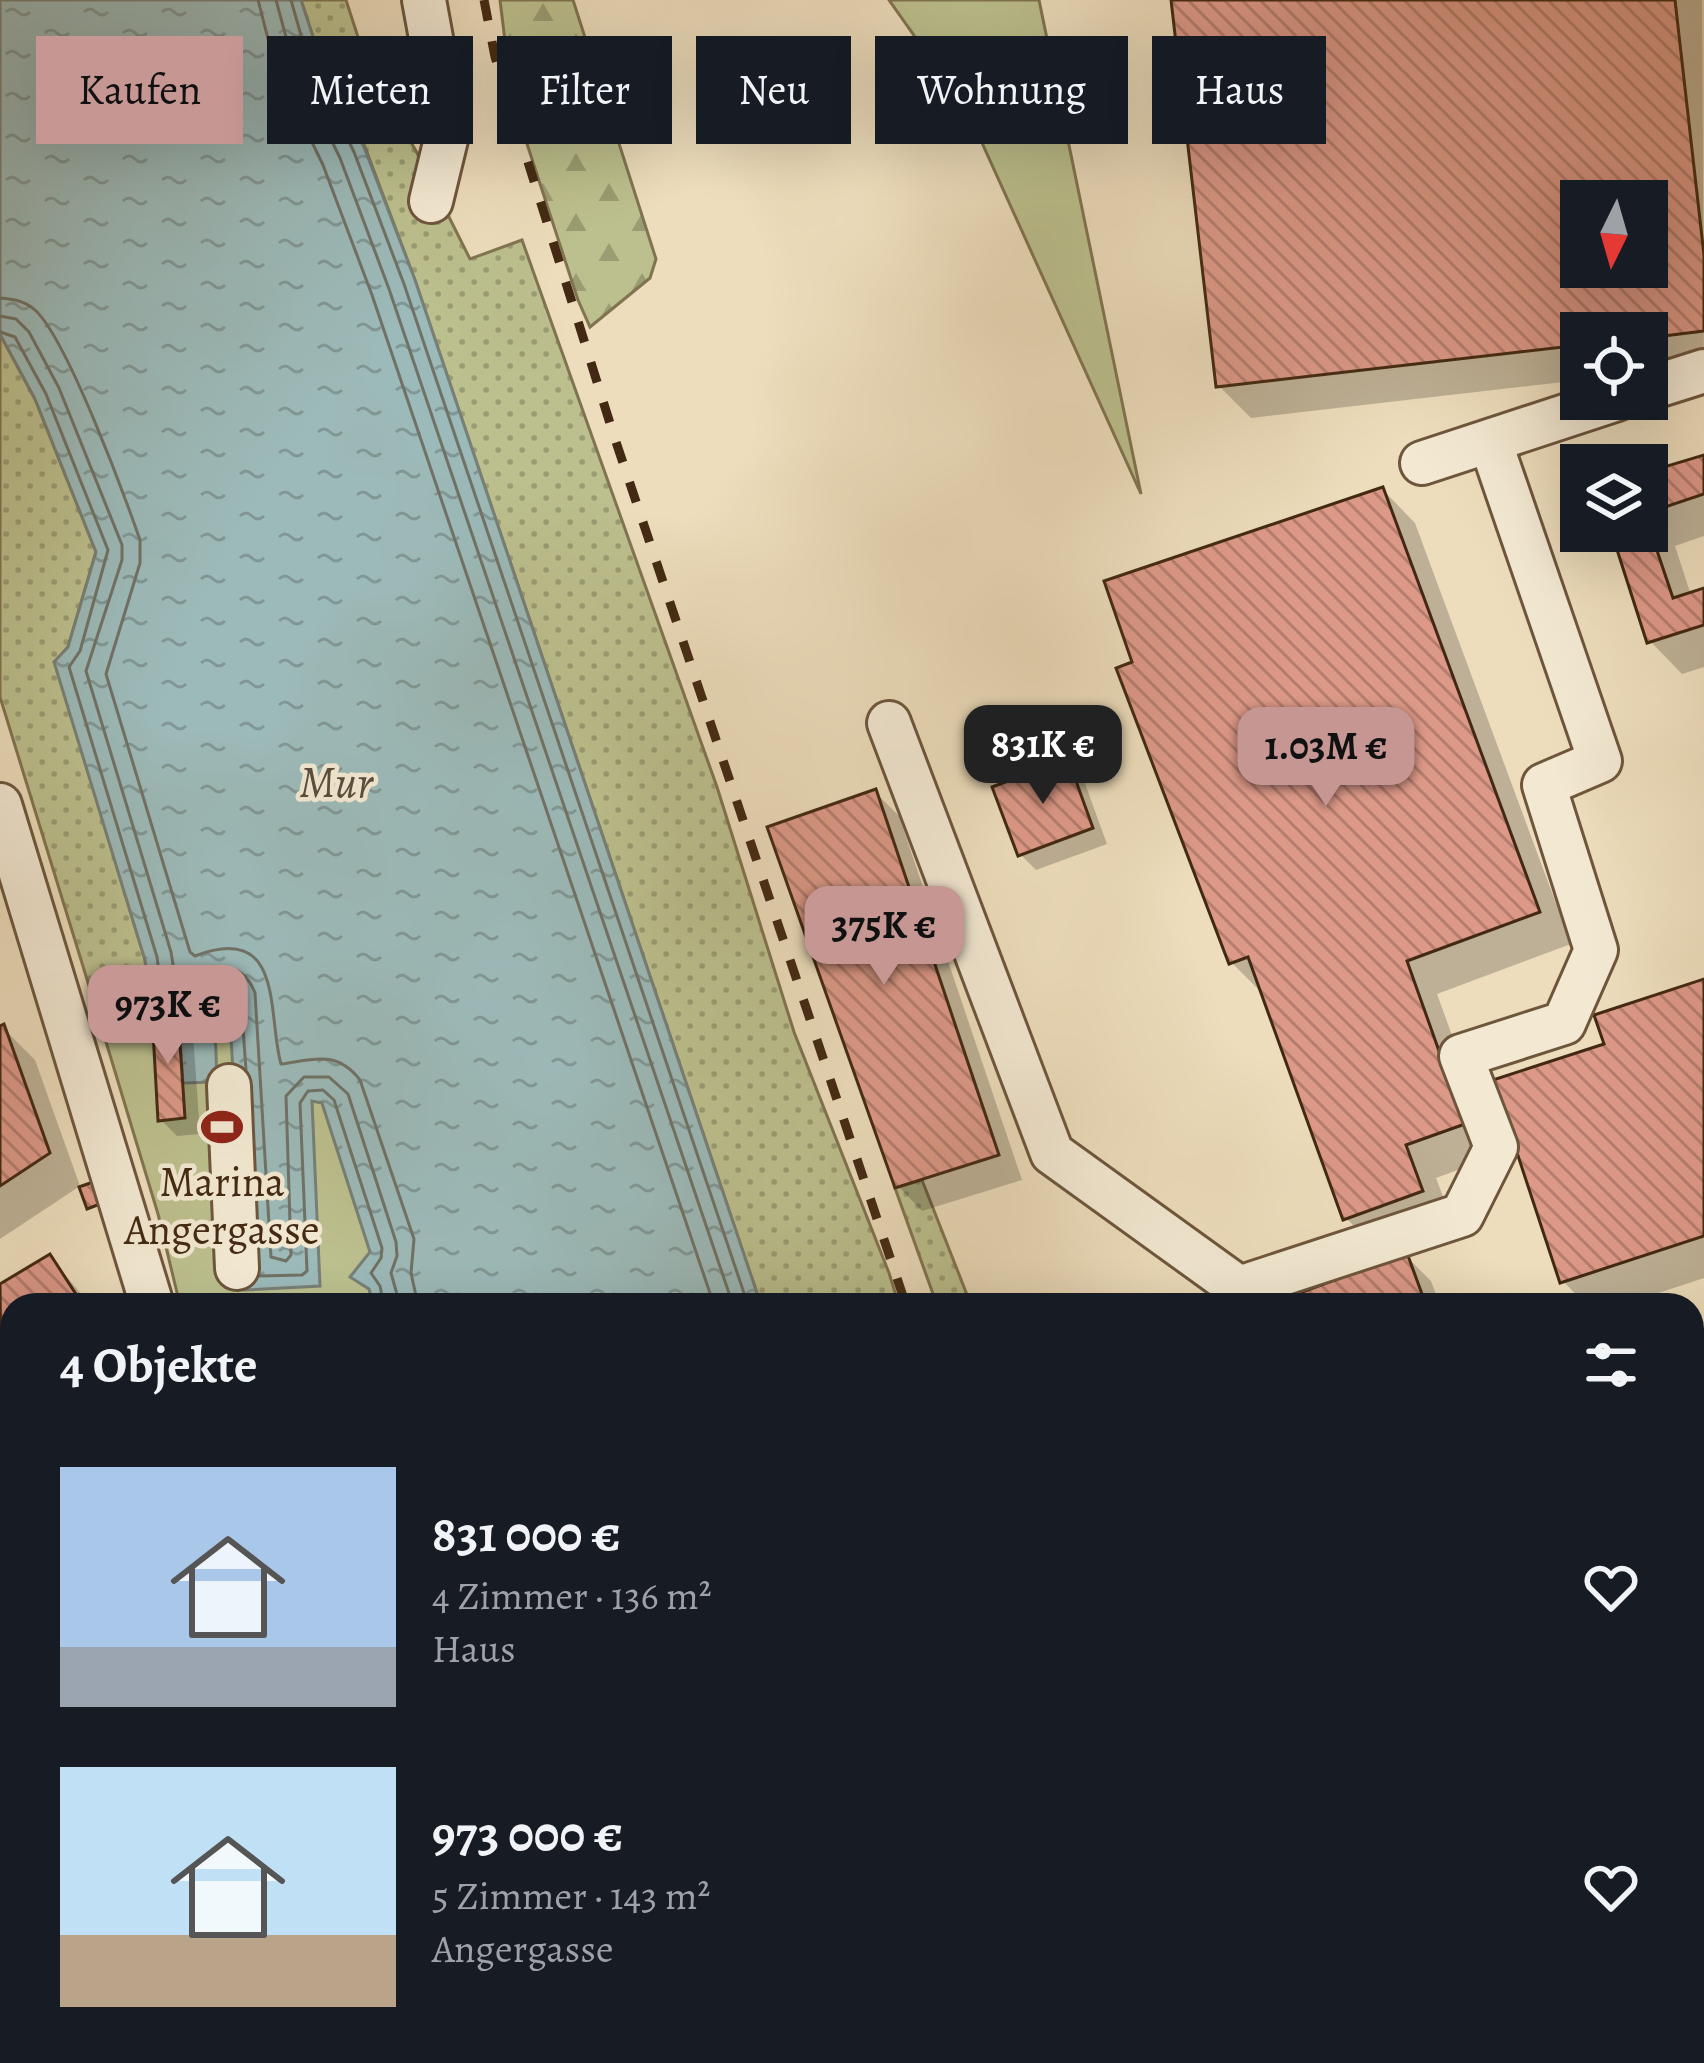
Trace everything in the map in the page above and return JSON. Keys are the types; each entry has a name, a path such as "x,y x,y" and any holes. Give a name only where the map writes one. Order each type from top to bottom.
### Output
{"street":[{"path":"424,0 448,131 431,201"},
{"path":"1668,382 1704,371"},
{"path":"1422,463 1560,417"},
{"path":"890,723 1052,1153 1239,1288 1462,1215 1496,1147 1461,1056 1564,1023 1596,950 1544,784 1600,761 1490,440"},
{"path":"0,805 148,1293"},
{"path":"229,1086 237,1268"}],"green space":[{"path":"301,0 346,0 358,36 313,36"},
{"path":"500,0 573,0 585,36 504,36"},
{"path":"889,0 1039,0 1046,36 914,36"},
{"path":"412,144 470,259 522,240 717,787 794,1032 895,1293 757,1293 415,280 365,147"},
{"path":"527,144 619,144 656,259 650,278 590,327"},
{"path":"982,144 1069,144 1141,494"},
{"path":"0,334 35,399 96,552 68,647 55,662 145,960 152,1013 94,1002 0,697"},
{"name":"Marina Angergasse","path":"227,994 322,1102 371,1252 370,1293 177,1293 94,1002 152,1013"},
{"path":"922,1180 966,1293 933,1293 895,1188"}],"water":[{"name":"Mur","path":"0,0 301,0 313,36 267,36 267,144 364,147 415,280 757,1293 370,1293 350,1277 370,1252 322,1103 312,1101 320,1286 245,1290 229,1001 226,994 214,998 217,1082 183,1083 178,1014 152,1013 145,960 54,662 68,647 96,552 35,399 0,334"}],"building":[{"path":"1171,0 1675,0 1704,255 1704,331 1668,335 1668,312 1560,312 1560,347 1216,387 1188,144 1326,144 1326,36 1175,36"},
{"path":"1704,455 1704,494 1668,506 1668,466"},
{"path":"1383,487 1540,912 1407,961 1465,1124 1406,1145 1423,1191 1343,1220 1248,957 1229,964 1116,668 1132,662 1104,581"},
{"path":"1618,552 1657,552 1673,598 1704,588 1704,625 1647,643"},
{"path":"1068,759 1093,828 1018,856 992,787"},
{"path":"876,789 999,1155 895,1188 767,827"},
{"path":"1704,979 1704,1236 1560,1283 1493,1080 1604,1044 1594,1015"},
{"path":"152,1013 178,1014 185,1118 158,1121"},
{"path":"4,1024 50,1153 0,1186 0,1026"},
{"path":"93,1182 100,1204 87,1209 79,1187"},
{"path":"1407,1253 1422,1293 1300,1293"},
{"path":"50,1254 75,1293 0,1293 0,1284"}],"railway":[{"path":"484,0 495,57 614,436 902,1293"}],"place":[{"name":"Marina Angergasse","path":"222,1127"}]}
